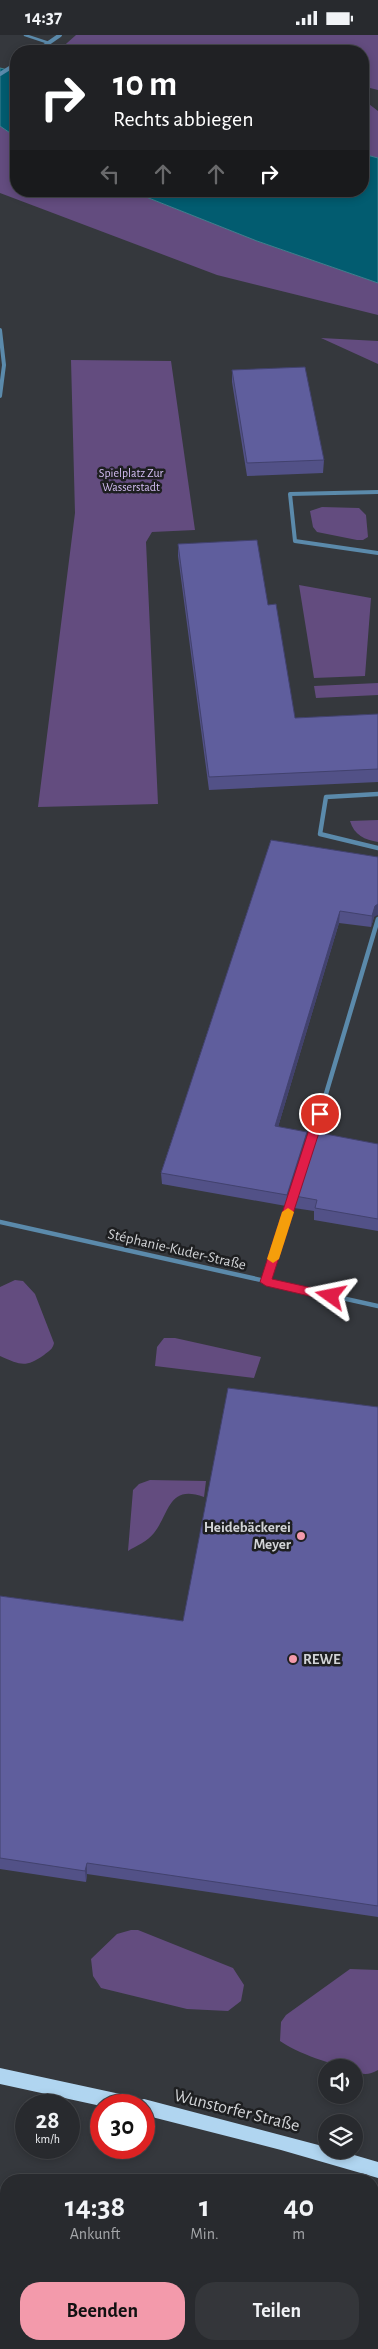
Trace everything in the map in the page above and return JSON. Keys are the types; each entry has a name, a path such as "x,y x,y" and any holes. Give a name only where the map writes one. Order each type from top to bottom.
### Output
{"main road":[{"path":"0,2076 90,2095"},
{"name":"Wunstorfer Straße","path":"155,2110 281,2141 378,2170"}],"street":[{"path":"46,45 60,35"},
{"path":"0,330 4,365 0,396"},
{"path":"378,492 290,494 295,541 378,553"},
{"path":"378,793 326,797 320,835 378,848"},
{"path":"266,1282 320,1114 378,919"},
{"name":"Stéphanie-Kuder-Straße","path":"0,1222 378,1306"}],"lane":[{"path":"25,35 49,43"}],"green space":[{"path":"76,35 378,35 378,90 370,88 369,91 369,45 65,45"},
{"path":"369,104 378,111 378,158 369,156"},
{"path":"0,126 10,133 10,197 0,193"},
{"path":"11,197 146,197 257,241 378,283 378,315 217,275"},
{"path":"321,338 378,341 378,364"},
{"name":"Spielplatz Zur Wasserstadt","path":"71,360 171,361 195,530 152,532 146,542 158,804 38,807 75,513"},
{"path":"322,507 359,508 366,515 368,537 363,540 357,540 317,532 313,527 310,511"},
{"path":"299,585 371,598 365,676 314,678"},
{"path":"378,683 378,695 316,698 314,686"},
{"path":"378,820 378,842 369,840 357,833 350,821"},
{"path":"15,1280 23,1281 35,1294 54,1343 52,1348 44,1355 32,1362 23,1364 0,1356 0,1287"},
{"path":"164,1338 175,1338 261,1357 254,1378 155,1366 157,1347"},
{"path":"150,1480 206,1481 204,1497 183,1494 177,1497 167,1509 151,1536 128,1551 133,1490 139,1484"},
{"path":"138,1930 233,1968 244,1985 241,2001 228,2011 187,2009 101,1988 93,1976 91,1959 117,1934"},
{"path":"350,1969 378,1970 378,2070 369,2074 363,2074 363,2059 320,2059 295,2050 280,2041 281,2022 286,2015"}],"water":[{"path":"0,68 10,70 10,133 0,126"},
{"path":"369,156 378,158 378,283 257,241 146,197 369,197"}],"building":[{"path":"305,367 324,460 247,463 232,370"},
{"path":"257,540 268,605 276,604 295,718 378,714 378,769 209,777 178,544"},
{"path":"271,840 378,857 378,904 375,906 372,916 340,911 275,1126 307,1132 287,1195 161,1173"},
{"path":"315,1132 378,1144 378,1219 315,1208 317,1200 295,1196"},
{"path":"228,1388 378,1407 378,1906 87,1863 85,1871 0,1858 0,1596 183,1621"}],"slow traffic":[{"path":"273,1259 288,1212"}],"place":[{"name":"Heidebäckerei Meyer","path":"301,1536"},
{"name":"REWE","path":"293,1659"}],"route":[{"path":"320,1114 266,1282 331,1296"}]}
